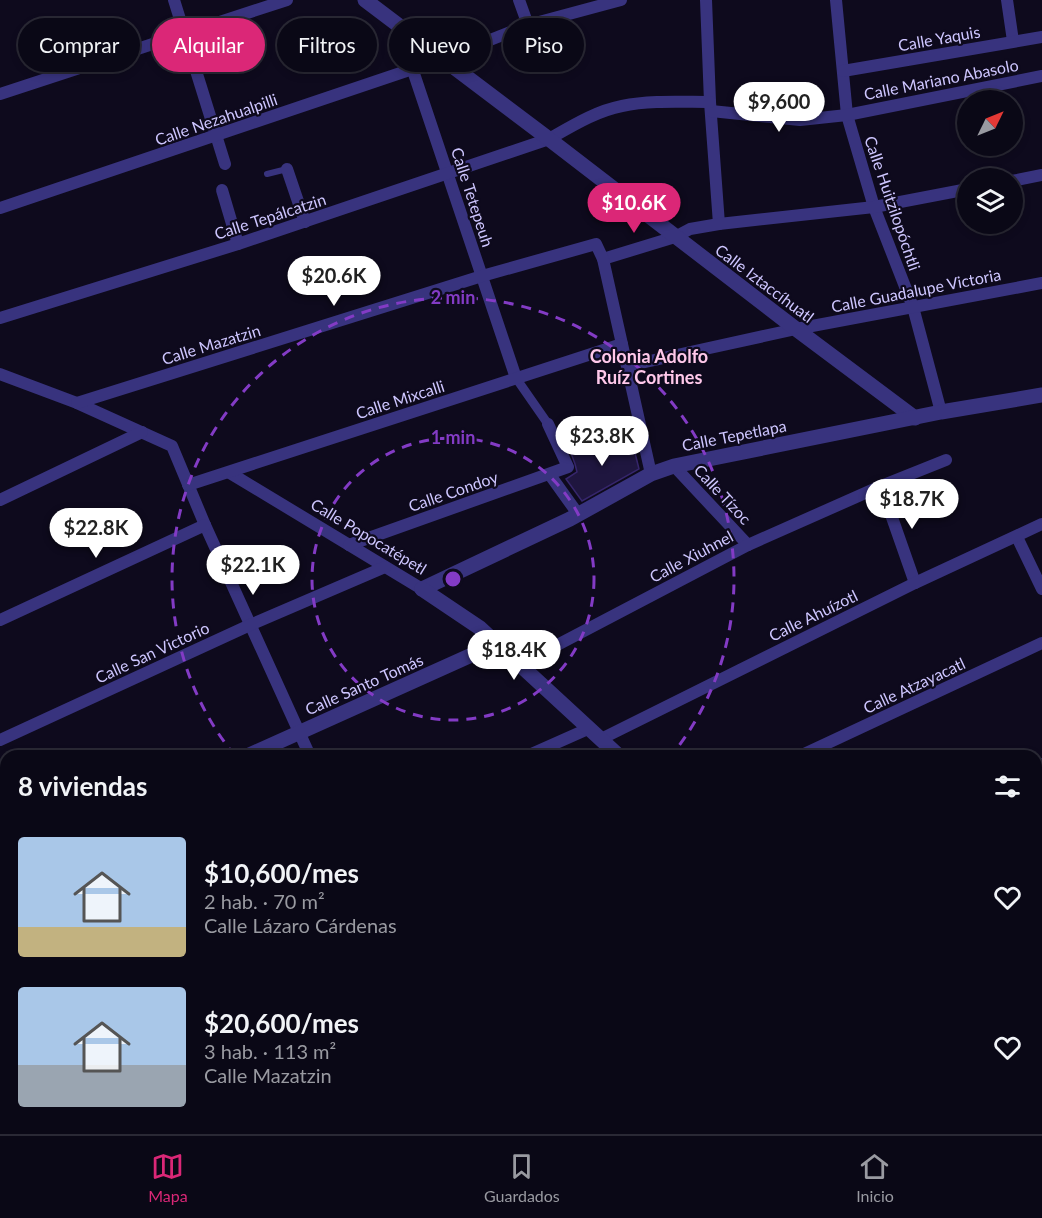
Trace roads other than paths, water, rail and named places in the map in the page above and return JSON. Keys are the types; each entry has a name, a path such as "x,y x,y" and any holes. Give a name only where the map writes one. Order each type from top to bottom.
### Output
{"street":[{"path":"174,0 180,18"},
{"path":"229,18 287,0"},
{"name":"Calle Iztaccíhuatl","path":"365,0 389,19"},
{"path":"519,0 525,18"},
{"name":"Calle Nezahualpilli","path":"557,18 621,0"},
{"path":"706,0 719,224"},
{"name":"Calle Huitzilopóchtli","path":"836,0 847,115 874,207 913,308 941,412"},
{"path":"1007,0 1013,41"},
{"name":"Calle Yaquis","path":"843,71 1042,36"},
{"path":"0,94 152,43"},
{"path":"196,72 225,164"},
{"name":"Calle Nezahualpilli","path":"0,208 403,72"},
{"name":"Calle Tetepeuh","path":"413,72 449,173 516,378"},
{"name":"Calle Iztaccíhuatl","path":"459,72 915,418"},
{"name":"Calle Mariano Abasolo","path":"711,106 800,120 847,115 1042,76"},
{"name":"Calle Tepálcatzin","path":"0,318 238,244 549,139 594,115 621,106 646,103 711,106"},
{"path":"287,169 305,222"},
{"path":"1023,179 1042,175"},
{"path":"222,190 238,244"},
{"path":"651,474 603,259 675,237 690,229 874,207 957,191"},
{"name":"Calle Mazatzin","path":"77,403 482,276 596,244 603,259"},
{"name":"Calle Guadalupe Victoria","path":"796,329 1042,284"},
{"path":"627,366 796,329"},
{"name":"Calle Mixcalli","path":"188,485 622,344"},
{"path":"3,378 77,403 172,446 205,525 308,750"},
{"path":"516,378 548,424"},
{"name":"Calle Tepetlapa","path":"422,590 578,514 651,474 674,466 941,412 1042,395"},
{"name":"Calle Condoy","path":"349,545 568,467 548,424"},
{"path":"0,500 142,432"},
{"name":"Calle Xiuhnel","path":"520,664 748,545 946,460"},
{"name":"Calle Tízoc","path":"674,466 748,545"},
{"name":"Calle Popocatépetl","path":"230,473 480,628 612,750"},
{"path":"550,475 578,514"},
{"path":"881,486 915,583"},
{"name":"Calle Ahuízotl","path":"546,750 595,734 1042,524"},
{"path":"0,620 205,525"},
{"path":"1017,537 1042,589"},
{"name":"Calle San Victorio","path":"0,740 250,625 385,567"},
{"name":"Calle Atzayacatl","path":"813,750 1042,643"},
{"name":"Calle Santo Tomás","path":"260,750 496,644"}],"lane":[{"path":"267,174 287,169"}],"district":[{"name":"Colonia Adolfo Ruíz Cortines","path":"649,366"}]}
